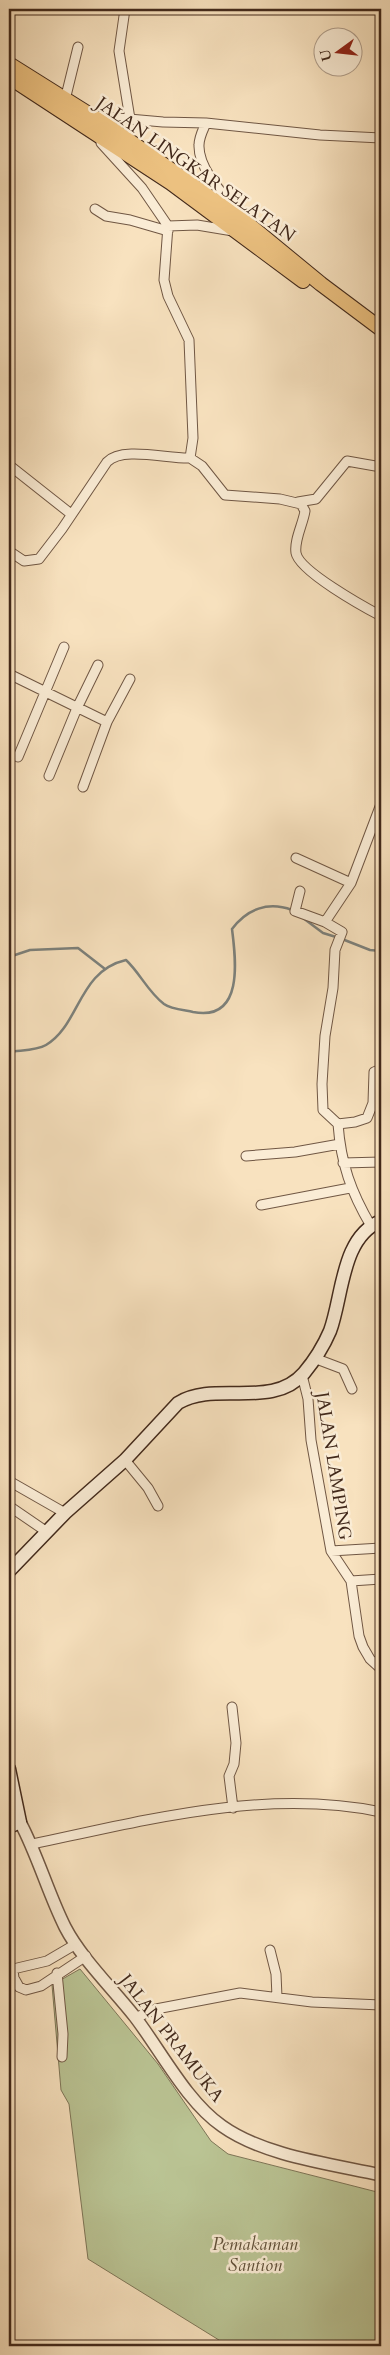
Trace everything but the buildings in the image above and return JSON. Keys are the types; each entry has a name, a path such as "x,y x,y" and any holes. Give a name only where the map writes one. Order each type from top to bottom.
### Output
{"main road":[{"name":"JALAN LINGKAR SELATAN","path":"9,64 65,100 87,120"},
{"name":"JALAN LINGKAR SELATAN","path":"9,77 87,120 321,284 381,329"},
{"name":"JALAN LINGKAR SELATAN","path":"242,228 381,340"},
{"path":"9,1570 65,1513 125,1460 170,1409 185,1398 208,1393 267,1392 288,1385 302,1375 329,1331 354,1247 376,1223"},
{"path":"9,1770 15,1825"}],"street":[{"path":"125,9 119,51 130,119"},
{"path":"65,100 78,47"},
{"path":"87,120 130,119 206,123 320,135 381,138"},
{"path":"87,120 142,188 168,229 164,280 168,296 189,340 193,438 190,458"},
{"path":"206,123 199,145 203,162 242,228"},
{"path":"95,209 106,216 168,229 197,225 242,228"},
{"path":"9,551 24,561 39,559 107,462 115,455 190,458 202,466 225,495 265,497 298,502 316,499 347,461 381,467"},
{"path":"9,465 71,514"},
{"path":"298,502 305,511 296,546 298,559 321,580 381,616"},
{"path":"18,757 64,647"},
{"path":"49,776 77,708 98,665"},
{"path":"9,674 107,722"},
{"path":"83,787 107,722 130,679"},
{"path":"325,922 351,882 381,804"},
{"path":"296,858 351,882"},
{"path":"300,891 295,911 340,929 341,935 335,950 333,988 326,1036 322,1084 323,1110 338,1124 361,1121 369,1115 372,1103 374,1072 381,1069"},
{"path":"338,1124 343,1163 350,1188 376,1223"},
{"path":"246,1156 295,1152 340,1144"},
{"path":"343,1163 381,1162"},
{"path":"261,1205 350,1188"},
{"path":"314,1358 342,1369 352,1389"},
{"name":"JALAN LAMPING","path":"302,1375 308,1399 311,1440 331,1551 350,1581 358,1636 370,1658 381,1669"},
{"path":"125,1460 148,1488 158,1506"},
{"path":"9,1481 65,1513"},
{"path":"9,1506 46,1532"},
{"path":"331,1551 381,1548"},
{"path":"350,1581 381,1579"},
{"path":"232,1707 236,1744 234,1764 229,1776 233,1808"},
{"path":"33,1844 156,1820 260,1803 294,1802 325,1804 381,1812"},
{"name":"JALAN PRAMUKA","path":"15,1825 33,1844 61,1918 76,1944 135,2018 190,2092 222,2126 265,2147 381,2175"},
{"path":"76,1944 46,1961 11,1970 19,1987 26,1990 40,1986 57,1973 86,1956"},
{"path":"270,1950 276,1974 277,1997"},
{"path":"57,1973 63,2034 62,2057"},
{"path":"135,2018 156,2009 232,1994 381,2005"}],"green space":[{"name":"Pemakaman Santion","path":"80,1969 158,2064 211,2141 228,2154 381,2193 381,2346 227,2345 88,2259 69,2104 61,2090 52,1985"}],"waterway":[{"path":"9,1052 33,1049 46,1045 66,1025 89,986 98,975 110,966 126,960 153,994 167,1006 193,1012 209,1013 221,1008 229,998 235,972 232,929 244,916 259,909 275,906 292,910"},
{"path":"303,918 323,933 336,937"},
{"path":"342,939 370,950 381,951"},
{"path":"9,957 30,950 78,948 105,969"}]}
